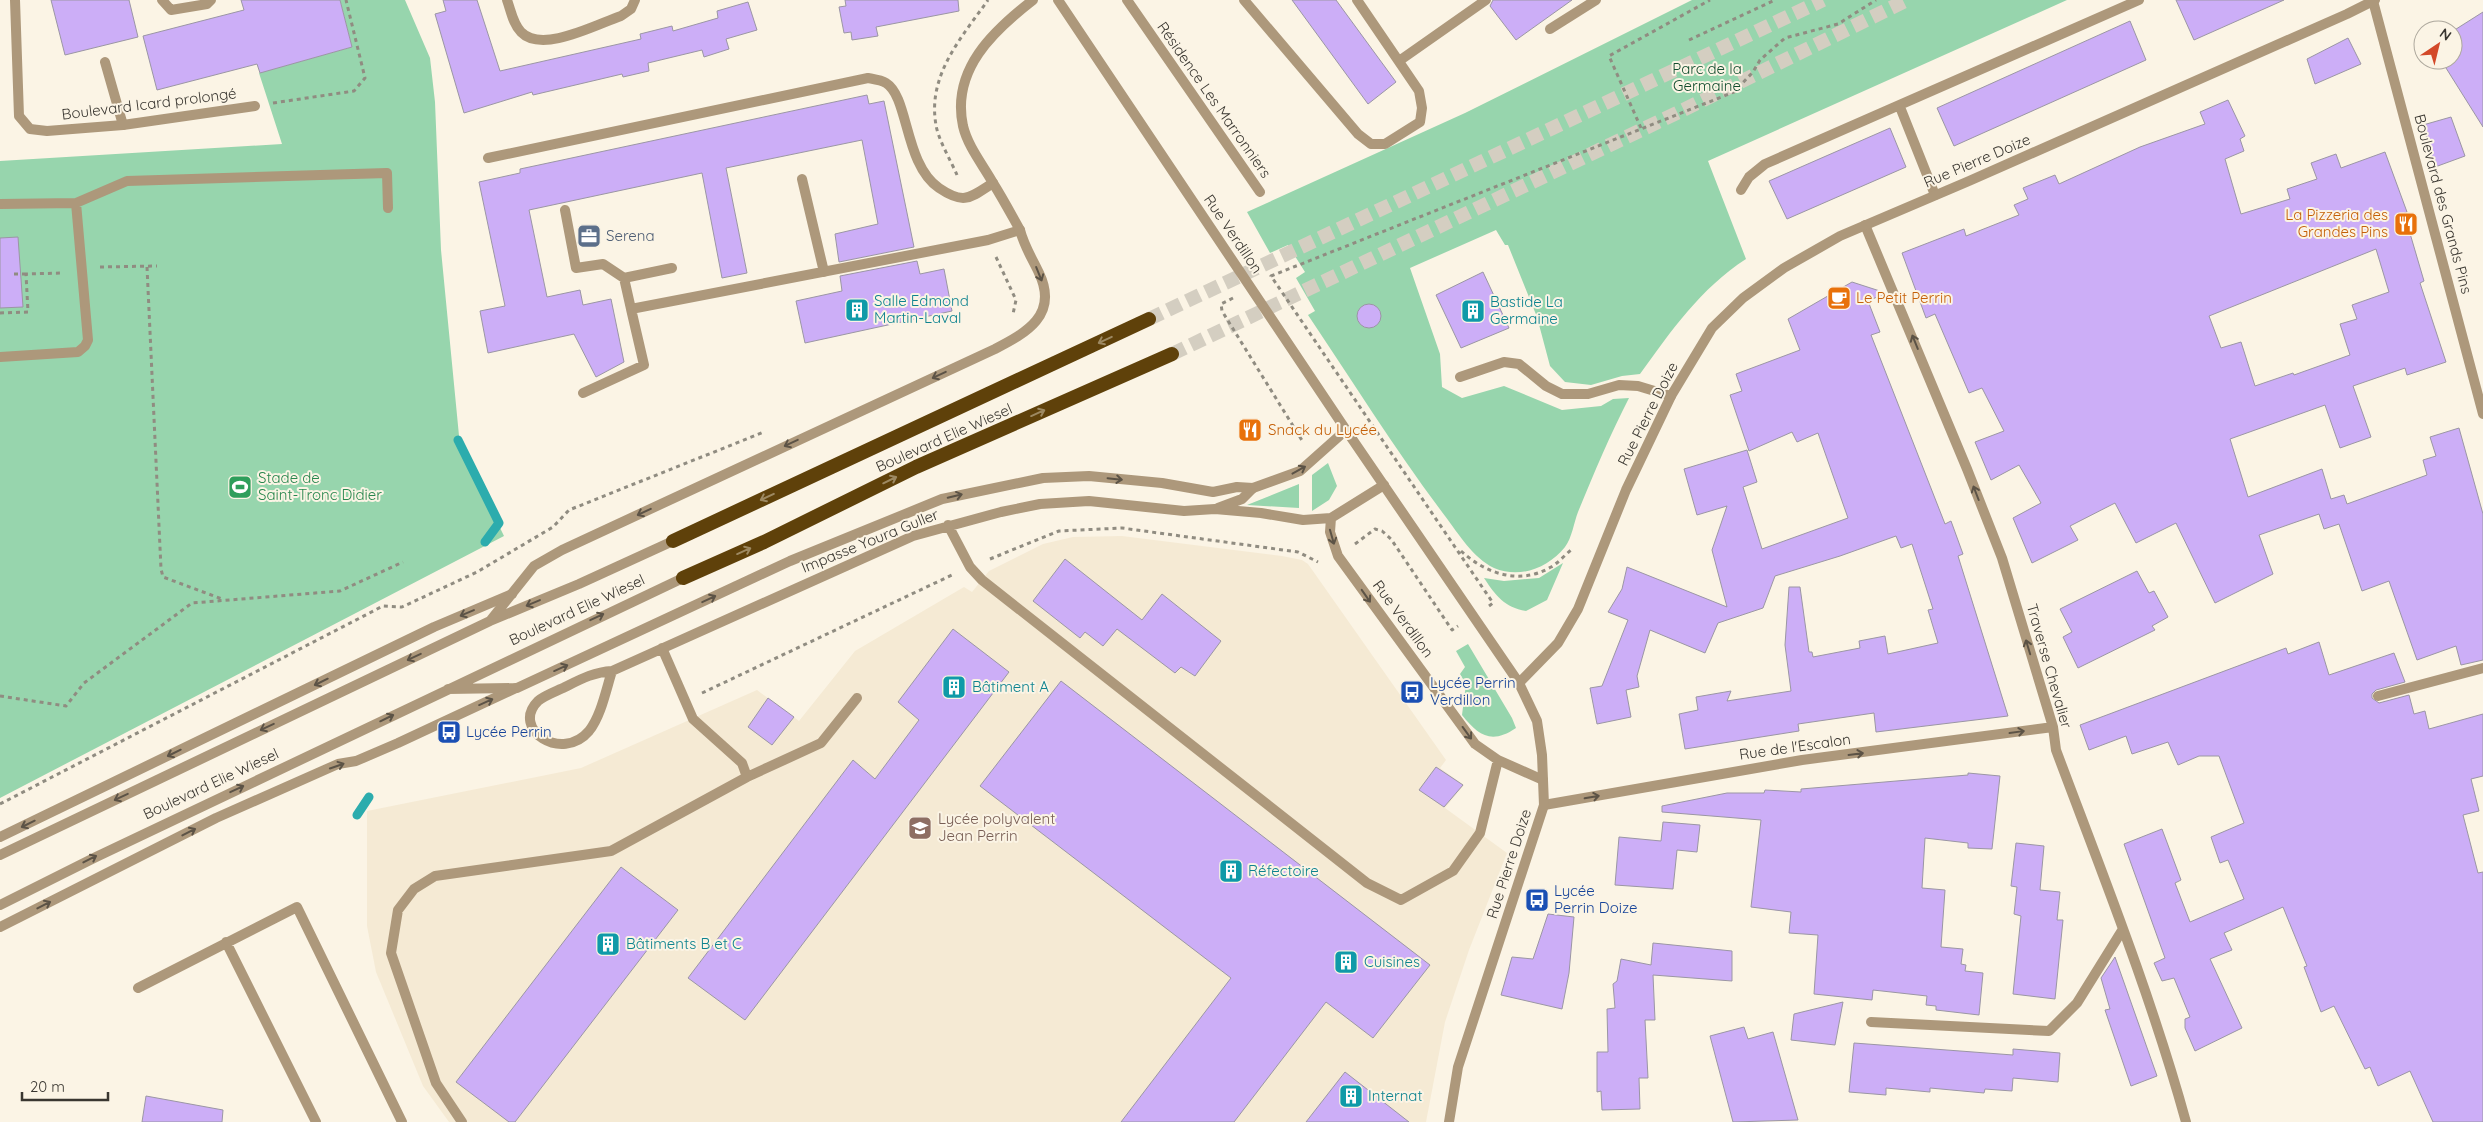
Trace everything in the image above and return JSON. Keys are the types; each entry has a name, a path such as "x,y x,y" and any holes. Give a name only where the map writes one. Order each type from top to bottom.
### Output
{"highway":[{"name":"Boulevard Elie Wiesel","path":"673,541 1149,319"},
{"name":"Boulevard Elie Wiesel","path":"683,578 764,542 916,467 1172,354"}],"street":[{"name":"Boulevard Icard prolongé","path":"15,0 19,116 30,129 47,131 123,125 255,106"},
{"path":"162,0 171,10 207,4 210,0"},
{"path":"508,0 515,22 522,33 534,40 550,41 621,16 631,9 635,0"},
{"path":"490,621 534,566 562,550 1023,334 1036,323 1043,310 1044,293 1040,275 1023,244 1020,230 976,155 964,127 961,103 964,79 976,54 995,31 1033,0"},
{"name":"Rue Verdillon","path":"1058,0 1346,430 1519,683"},
{"name":"Résidence Les Marronniers","path":"1127,0 1260,192"},
{"path":"1244,0 1358,134 1371,144 1386,144 1420,122 1422,108 1419,91 1357,0"},
{"path":"1399,62 1486,0"},
{"path":"1550,29 1596,0"},
{"path":"1741,190 1749,177 1765,164 1900,107 2139,0"},
{"name":"Rue Pierre Doize","path":"1449,1122 1458,1067 1544,805 1537,721 1519,683 1558,643 1578,609 1626,490 1671,396 1712,328 1744,298 1784,268 1840,236 1936,196 2348,14 2373,0"},
{"name":"Boulevard des Grands Pins","path":"2373,0 2483,414"},
{"path":"105,62 123,125"},
{"path":"488,158 868,78 887,83 897,97 917,162 928,181 952,197 968,199 993,183"},
{"path":"1900,107 1936,196"},
{"path":"0,204 76,203 127,180 387,173 388,208"},
{"path":"802,179 824,272"},
{"path":"0,357 78,352 85,346 88,340 76,203"},
{"path":"565,210 576,268 603,264 624,278 644,365 583,393"},
{"name":"Traverse Chevalier","path":"1865,225 1964,460 2002,558 2053,727 2056,750 2123,929 2172,1071 2186,1122"},
{"path":"632,309 988,240 1020,230"},
{"path":"624,278 672,268"},
{"path":"1460,377 1504,362 1519,364 1546,386 1562,394 1588,394 1619,385 1638,386 1671,396"},
{"path":"0,927 216,818 338,764 356,761 398,743 790,561 942,499 1043,478 1089,476 1162,483 1213,492 1237,487 1254,488 1300,471 1346,430"},
{"path":"1331,518 1384,485"},
{"name":"Impasse Youra Guller","path":"1215,509 1242,499 1254,488"},
{"name":"Impasse Youra Guller","path":"612,671 597,716 589,731 578,742 551,744 541,739 532,728 531,715 538,702 596,672 612,671 912,536 948,525 1040,504 1089,501 1184,511 1215,509 1261,513 1302,520 1331,518"},
{"name":"Rue Verdillon","path":"1331,518 1330,532 1338,556 1476,744 1498,760 1543,780"},
{"path":"948,525 970,567 982,580 1367,883 1401,900 1453,871 1480,833 1498,760"},
{"name":"Boulevard Elie Wiesel","path":"0,855 490,621 579,584 673,541"},
{"name":"Boulevard Elie Wiesel","path":"0,905 96,857 683,578"},
{"path":"0,837 434,627 512,594"},
{"path":"662,648 693,719 742,763 747,777"},
{"path":"2378,696 2483,668"},
{"path":"448,689 517,688"},
{"path":"462,1122 436,1083 391,953 398,910 414,889 435,876 611,851 747,777 821,743 857,698"},
{"name":"Rue de l'Escalon","path":"1544,805 1802,760 2053,727"},
{"path":"138,988 297,907 402,1122"},
{"path":"1870,1022 2049,1031 2077,1003 2123,929"},
{"path":"226,942 316,1122"}],"path":[{"path":"255,106 354,91 365,78 346,0"},
{"path":"1641,128 1609,56 1710,0"},
{"path":"1689,40 1775,0"},
{"path":"990,559 1059,531 1122,528 1298,552 1316,560 1323,567 1375,529 1382,530 1391,539 1452,630 1493,603 1271,276 1734,92 1753,72 1760,60 1785,38 1838,24 1876,0"},
{"path":"994,252 1016,300 1010,318"},
{"path":"93,268 157,266"},
{"path":"147,267 163,577 223,599"},
{"path":"14,274 82,272"},
{"path":"0,313 28,312 26,274"},
{"path":"1232,298 1221,304 1222,311 1307,449"},
{"path":"0,804 383,606 402,607 477,572 553,527 569,510 766,431"},
{"path":"1456,547 1469,558 1492,572 1508,576 1536,574 1551,567 1572,550"},
{"path":"0,696 66,706 84,683 192,603 340,591 403,562"},
{"path":"700,694 955,574"}],"shaded area":[{"name":"Lycée polyvalent Jean Perrin","path":"1122,536 1282,556 1302,560 1308,564 1446,760 1440,768 1464,785 1445,808 1507,853 1469,950 1445,1022 1426,1122 449,1122 423,1086 376,972 367,926 367,811 581,768 757,690 799,721 855,651 964,587 972,592 989,571 1043,544 1073,537"}],"green space":[{"name":"Stade de Saint-Tronc Didier","path":"340,0 405,0 430,58 435,102 441,250 460,446 504,536 0,798 0,161 282,144 259,73 352,47"},
{"name":"Parc de la Germaine","path":"1692,0 2067,0 1708,161 1746,259 1715,283 1688,311 1640,374 1622,376 1591,385 1565,382 1550,366 1537,317 1508,245 1505,245 1496,230 1410,268 1440,354 1442,387 1462,398 1504,386 1562,410 1601,406 1613,399 1629,398 1596,469 1565,547 1550,561 1533,570 1514,572 1494,568 1486,564 1466,545 1392,442 1308,315 1315,311 1296,278 1305,272 1288,245 1270,253 1247,212 1465,113"},
{"path":"1328,463 1337,486 1329,500 1312,511 1312,475"},
{"path":"1299,484 1299,508 1247,505"},
{"path":"1563,563 1547,600 1526,611 1506,604 1484,578 1504,581 1539,578"},
{"path":"1468,644 1512,718 1516,728 1507,733 1492,737 1486,735 1474,728 1462,715 1466,684 1460,674 1465,667 1456,651"}],"building":[{"path":"51,0 129,0 138,37 65,55"},
{"path":"241,0 340,0 352,47 260,73 257,64 157,90 143,36 244,10"},
{"path":"443,0 477,0 500,71 641,39 640,34 672,26 673,31 718,18 717,11 748,2 757,30 726,39 729,49 704,57 702,50 648,63 649,71 623,77 622,74 533,95 532,92 464,113 435,14 446,11"},
{"path":"845,0 958,0 959,11 876,27 878,36 852,40 851,32 844,33 839,7 846,6"},
{"path":"1292,0 1336,0 1396,82 1368,104"},
{"path":"1493,0 1572,0 1516,40 1490,6"},
{"path":"2176,0 2284,0 2194,40"},
{"path":"2483,12 2483,127 2447,70 2463,70 2463,25"},
{"path":"2130,21 2146,60 1954,146 1937,108"},
{"path":"2348,38 2361,64 2315,84 2307,59"},
{"path":"867,95 869,104 884,101 914,247 839,262 835,234 878,224 862,140 726,168 747,273 722,278 702,173 529,210 547,297 580,290 583,305 611,299 624,362 596,377 574,334 488,353 480,311 505,306 479,182 520,173 520,169"},
{"path":"2228,100 2245,136 2240,139 2244,151 2225,159 2241,214 2290,199 2287,189 2317,179 2311,163 2336,154 2341,168 2385,152 2407,212 2404,213 2424,281 2420,283 2446,362 2407,375 2405,368 2353,386 2371,437 2340,448 2325,405 2230,439 2248,497 2322,469 2331,499 2344,495 2347,504 2427,475 2423,460 2436,456 2430,437 2459,428 2483,514 2483,660 2461,665 2456,646 2417,660 2389,581 2362,591 2339,524 2324,529 2319,514 2259,535 2273,574 2215,603 2176,523 2136,543 2115,503 2070,526 2078,540 2032,563 2013,518 2041,503 2019,465 1991,480 1975,442 2004,431 1982,388 1969,393 1935,314 1926,318 1902,253 1964,229 1966,236 2019,215 2014,205 2028,199 2023,188 2055,175 2059,184 2140,147 2205,124 2200,112","holes":["2376,249 2389,292 2352,305 2357,319 2340,324 2350,355 2294,375 2293,373 2255,386 2241,342 2221,348 2209,316"]},
{"path":"2451,117 2465,156 2435,167 2423,125"},
{"path":"1890,128 1906,167 1787,219 1769,181"},
{"path":"18,237 23,307 0,308 0,238"},
{"name":"Salle Edmond Martin-Laval","path":"917,261 920,274 944,269 952,311 805,343 796,301 842,291 840,276"},
{"name":"Bastide La Germaine","path":"1483,272 1509,328 1461,348 1436,295"},
{"path":"1852,282 1886,293 1868,301 1880,332 1871,335 1945,524 1951,521 1963,554 1958,556 2008,716 1876,732 1874,713 1798,724 1799,731 1685,749 1679,714 1698,710 1696,697 1731,691 1727,701 1791,691 1785,645 1789,587 1800,587 1809,652 1812,652 1813,657 1860,648 1859,641 1885,636 1888,654 1938,643 1928,610 1933,609 1912,544 1901,548 1896,536 1775,576 1763,608 1718,623 1705,653 1650,630 1637,676 1639,687 1626,690 1631,717 1597,724 1590,688 1602,686 1628,620 1608,612 1622,589 1627,567 1727,607 1712,550 1727,506 1697,515 1684,469 1747,450 1757,482 1743,487 1762,549 1848,518 1818,433 1797,442 1792,432 1749,451 1730,395 1742,391 1736,374 1800,350 1788,319"},
{"path":"1369,304 1378,307 1381,316 1378,325 1369,328 1360,325 1357,316 1360,307"},
{"path":"1065,559 1142,620 1162,594 1221,641 1195,676 1181,667 1175,673 1117,629 1103,646 1085,632 1080,638 1033,601"},
{"path":"2137,571 2149,593 2154,591 2168,617 2152,626 2155,630 2078,668 2063,637 2072,632 2060,609"},
{"path":"953,629 1009,672 745,1020 688,978 853,760 875,779 919,720 898,702"},
{"path":"2319,642 2329,675 2394,653 2405,682 2376,690 2372,694 2372,698 2379,703 2409,695 2414,714 2425,711 2429,729 2483,714 2483,776 2471,779 2479,811 2463,815 2478,873 2483,872 2483,1122 2433,1122 2410,1071 2378,1086 2370,1067 2365,1069 2334,1006 2321,1012 2304,967 2307,966 2283,907 2224,933 2232,950 2210,959 2242,1028 2195,1051 2185,1028 2185,1019 2190,1017 2174,978 2162,981 2154,963 2165,958 2124,844 2162,829 2181,880 2175,883 2190,922 2244,899 2228,860 2220,863 2211,837 2244,823 2219,756 2199,756 2178,765 2168,742 2132,754 2126,736 2089,750 2080,725 2286,648 2288,654"},
{"path":"1061,681 1430,965 1373,1038 1326,1002 1234,1122 1121,1122 1231,978 980,786"},
{"path":"768,698 794,717 772,745 748,727"},
{"path":"1436,767 1463,785 1444,807 1419,790"},
{"path":"1968,773 2000,776 1992,849 1968,848 1968,843 1925,838 1922,888 1945,890 1941,947 1963,949 1961,964 1966,965 1965,971 1983,973 1979,1015 1936,1010 1936,1006 1926,1005 1927,996 1873,990 1872,1000 1814,994 1818,935 1789,933 1791,912 1751,907 1761,820 1662,812 1662,806 1727,793 1764,793 1765,790 1801,792 1801,789 1968,775"},
{"path":"1663,822 1700,825 1697,852 1677,850 1673,889 1615,885 1619,837 1661,841"},
{"path":"2016,843 2044,846 2040,890 2060,892 2057,920 2063,920 2055,999 2013,994 2021,916 2014,914 2017,887 2011,886"},
{"path":"621,867 678,910 515,1122 509,1122 456,1082"},
{"path":"1548,914 1574,917 1569,973 1562,1009 1501,995 1512,957 1533,959"},
{"path":"1653,943 1732,951 1732,981 1653,975 1655,1020 1645,1020 1648,1078 1639,1078 1640,1109 1602,1110 1601,1091 1597,1092 1597,1052 1608,1052 1607,1009 1615,1008 1613,984 1617,981 1621,959 1651,965"},
{"path":"2115,957 2157,1076 2131,1086 2105,1010 2110,1009 2101,978"},
{"path":"1843,1002 1835,1045 1791,1040 1794,1014"},
{"path":"1744,1027 1748,1039 1773,1032 1798,1120 1733,1122 1710,1036"},
{"path":"1854,1043 2013,1055 2013,1049 2060,1053 2058,1082 2013,1078 2012,1091 1985,1089 1984,1093 1930,1088 1930,1092 1886,1088 1886,1095 1849,1092"},
{"name":"Internat","path":"1345,1072 1409,1122 1306,1122"},
{"path":"146,1096 223,1110 222,1122 142,1122"}],"waterway":[{"path":"458,440 499,523 485,542"},
{"path":"357,815 369,797"}],"tunnel":[{"path":"1149,319 1823,0"},
{"path":"1172,354 1681,111 1907,0"}],"place":[{"name":"La Pizzeria des Grandes Pins","path":"2406,224"},
{"name":"Serena","path":"589,236"},
{"name":"Le Petit Perrin","path":"1839,298"},
{"name":"Salle Edmond Martin-Laval","path":"857,310"},
{"name":"Bastide La Germaine","path":"1473,311"},
{"name":"Snack du Lycée","path":"1250,430"},
{"name":"Stade de Saint-Tronc Didier","path":"240,487"},
{"name":"Bâtiment A","path":"954,687"},
{"name":"Lycée Perrin Verdillon","path":"1412,692"},
{"name":"Lycée Perrin","path":"449,732"},
{"name":"Lycée polyvalent Jean Perrin","path":"920,828"},
{"name":"Réfectoire","path":"1231,871"},
{"name":"Lycée Perrin Doize","path":"1537,900"},
{"name":"Bâtiments B et C","path":"608,944"},
{"name":"Cuisines","path":"1346,962"},
{"name":"Internat","path":"1351,1096"}]}
